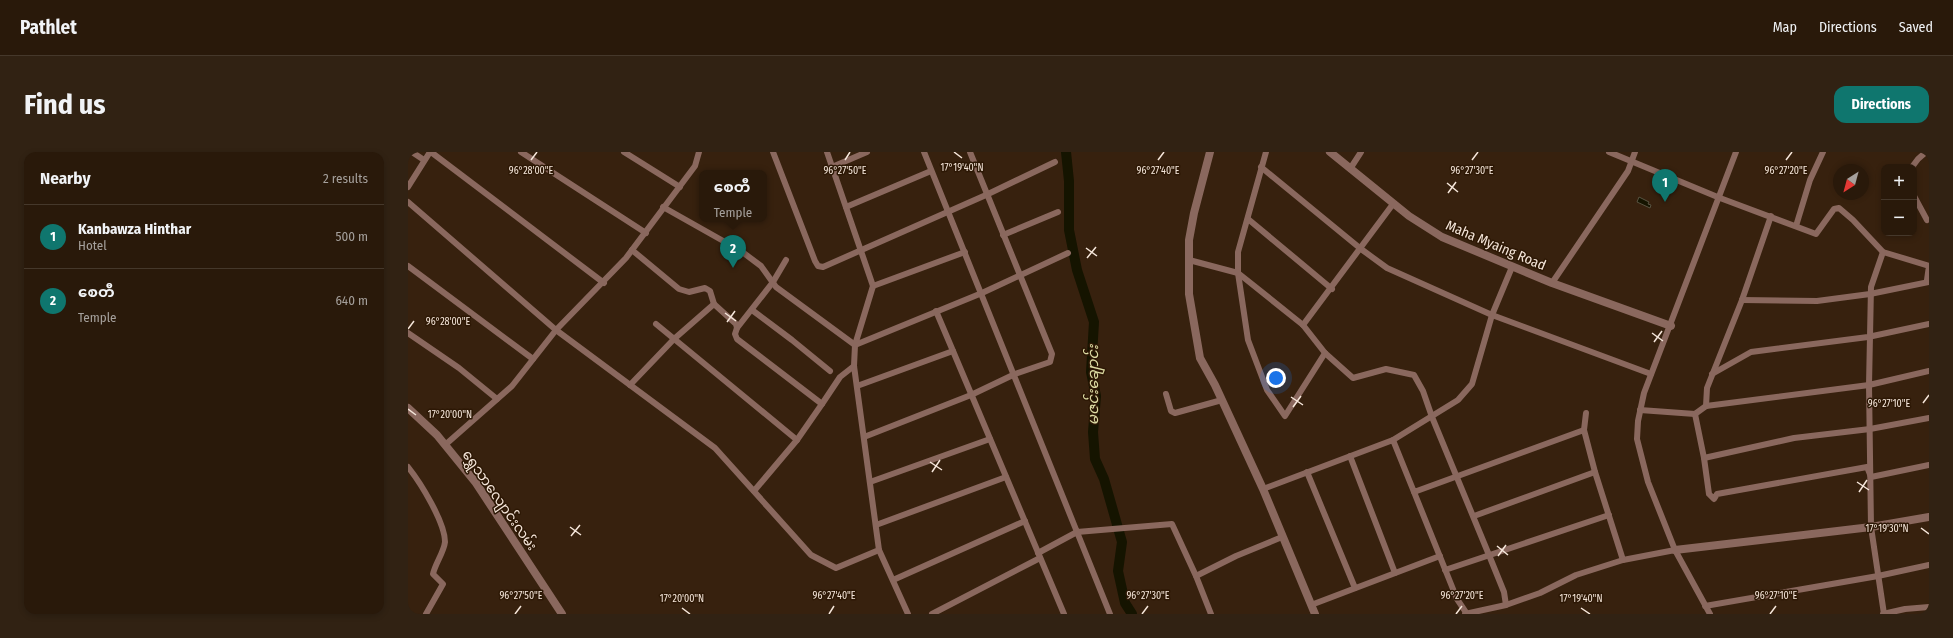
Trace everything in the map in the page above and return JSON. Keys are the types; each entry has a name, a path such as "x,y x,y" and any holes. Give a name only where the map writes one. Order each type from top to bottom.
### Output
{"street":[{"path":"412,152 424,160"},
{"path":"408,187 430,152 604,283"},
{"path":"520,152 646,233"},
{"path":"624,152 680,187"},
{"path":"445,445 512,386 556,330 604,283 646,233 663,207 680,187 695,166 699,152"},
{"path":"773,152 818,266 823,267 986,195 1055,162"},
{"path":"827,152 874,286 855,345 854,366 879,550 908,614"},
{"path":"832,167 867,152"},
{"path":"924,152 1015,374 1110,614"},
{"path":"864,437 971,395 1015,374 1050,362 1052,354 986,195 970,152"},
{"path":"1210,152 1194,213 1189,240 1188,260 1189,294 1200,358 1222,400 1263,489 1315,614"},
{"path":"1266,152 1238,252 1238,273 1248,340 1267,390 1285,416 1325,353"},
{"name":"Maha Myaing Road","path":"1330,152 1393,204 1442,237 1552,283 1671,326"},
{"path":"1350,169 1361,152"},
{"path":"1609,152 1720,198 1818,233 1834,209 1839,208 1853,220 1883,252 1929,266 1927,280 1929,281 1870,294 1817,301 1742,300"},
{"path":"1552,283 1628,171 1635,152"},
{"path":"1710,614 1675,550 1646,475 1638,439 1638,421 1651,374 1671,326 1707,225 1720,198 1736,152"},
{"path":"1796,226 1810,180 1823,152"},
{"path":"1914,164 1926,152"},
{"path":"1262,167 1361,249 1387,268 1492,315 1651,374"},
{"path":"846,207 931,171"},
{"path":"1916,200 1927,220"},
{"path":"408,202 556,330 715,448 811,555 836,568 879,550"},
{"path":"1303,325 1332,289 1393,204"},
{"path":"663,207 741,251 761,266 776,287 855,345"},
{"path":"1003,235 1058,212"},
{"path":"1706,406 1707,388 1742,300 1771,216"},
{"path":"1248,219 1332,289"},
{"path":"632,250 679,289 689,292 705,288 710,291 714,304 736,324 738,328"},
{"path":"874,286 965,252"},
{"path":"1883,252 1871,286 1870,294 1871,337 1869,385 1871,527 1883,614 1905,609 1929,607"},
{"path":"855,345 982,293 1068,253"},
{"path":"786,260 735,334 738,339 822,404"},
{"path":"1188,260 1238,273 1303,325 1325,353 1353,378 1386,369 1414,375 1423,391 1432,417 1458,476 1504,592 1506,604"},
{"path":"408,266 533,360"},
{"path":"1263,489 1393,440 1458,400 1472,384 1492,315 1512,267"},
{"path":"630,385 674,338 714,304"},
{"path":"752,310 830,371"},
{"path":"936,311 1064,614"},
{"path":"656,324 796,440"},
{"path":"1712,374 1751,352 1871,337 1929,324"},
{"path":"408,333 459,368 497,399"},
{"path":"857,386 953,351"},
{"path":"754,491 796,440 840,377 854,366"},
{"path":"1640,410 1695,414 1706,406 1869,385 1929,371"},
{"path":"1166,394 1171,411 1175,413 1222,400"},
{"name":"ရွှေသာလျောင်းလမ်း","path":"408,408 445,445 476,483 562,614"},
{"path":"1586,413 1584,430 1595,472 1623,560"},
{"path":"1695,414 1704,458 1709,494 1714,499 1717,494 1867,467 1871,477"},
{"path":"1704,458 1794,438 1870,429 1929,418"},
{"path":"1414,492 1584,430"},
{"path":"870,482 990,439"},
{"path":"1393,440 1456,599 1466,614 1506,604 1540,593 1576,575 1623,560 1675,550 1871,527 1929,517"},
{"path":"1350,456 1395,573"},
{"path":"1871,477 1929,465"},
{"path":"408,467 428,497 441,527 445,542 433,574 443,584 426,614"},
{"path":"1307,472 1355,588"},
{"path":"1474,516 1595,472"},
{"path":"876,525 1006,477"},
{"path":"1445,570 1609,515"},
{"path":"893,580 1025,521"},
{"path":"932,614 1039,555 1077,532 1122,527 1172,524 1196,576 1211,614"},
{"path":"1196,576 1236,556 1282,537"},
{"path":"1311,605 1440,556"},
{"path":"1705,606 1878,576 1929,565"}],"shaded area":[{"path":"1639,197 1649,202 1648,204 1651,205 1650,208 1637,202"}],"waterway":[{"name":"မဇင်းချောင်း","path":"1066,152 1069,181 1069,230 1077,270 1094,322 1091,372 1096,396 1093,432 1095,459 1104,479 1122,542 1118,571 1125,603 1132,614"}],"place":[{"name":"Kanbawza Hinthar","path":"1665,202"},
{"name":"စေတီ","path":"733,268"}]}
